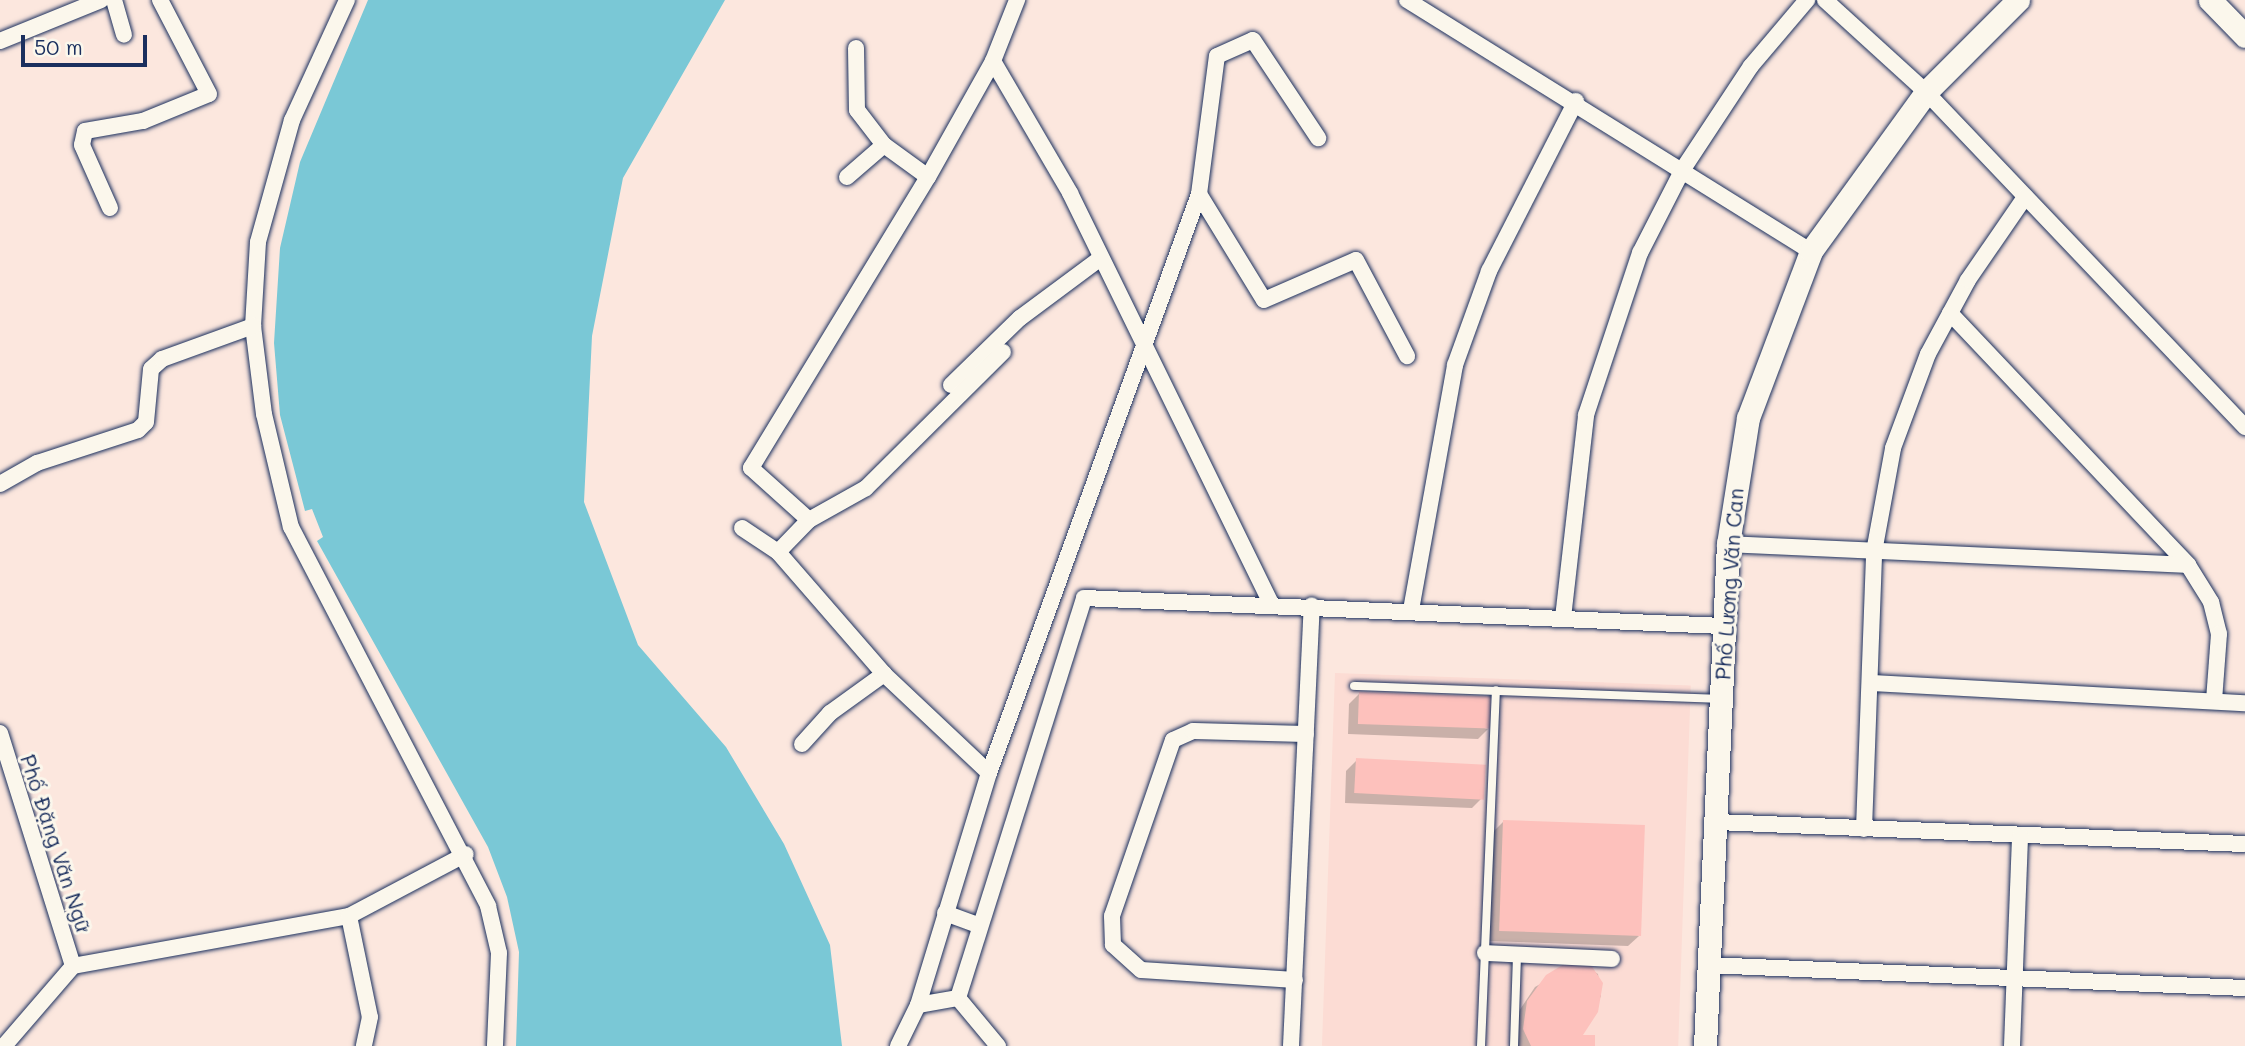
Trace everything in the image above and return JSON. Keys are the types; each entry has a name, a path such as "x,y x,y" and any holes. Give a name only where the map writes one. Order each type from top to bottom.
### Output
{"street":[{"path":"0,41 101,0"},
{"path":"114,0 124,35"},
{"path":"110,208 82,145 85,131 143,121 209,94 160,0"},
{"path":"348,0 292,120 270,189 258,242 253,326 264,414 291,527 466,854 499,953 495,1046"},
{"path":"809,520 751,468 928,177 993,61 1016,0"},
{"path":"1407,0 1576,101 1811,251"},
{"path":"1563,618 1586,415 1604,345 1683,169 1751,66 1807,0"},
{"path":"1825,0 1926,92 2245,427"},
{"name":"Phố Lương Văn Can","path":"1705,1046 1728,544 1748,418 1811,251 1926,92 2018,0"},
{"path":"2210,0 2245,36"},
{"path":"898,1046 918,1005 989,774 1063,577 1144,339 1199,194 1217,56 1253,40 1318,138"},
{"path":"856,48 857,110 884,145 928,177"},
{"path":"993,61 1070,193 1098,260 1144,339 1271,603"},
{"path":"1411,610 1455,365 1489,271 1576,101"},
{"path":"847,177 884,145"},
{"path":"1199,194 1264,300 1356,260 1406,356"},
{"path":"1864,829 1874,552 1893,448 1950,313 2025,197"},
{"path":"948,388 1020,318 1098,260"},
{"path":"1950,313 2188,565 2211,602 2220,634 2214,700"},
{"path":"0,484 37,463 138,430 146,422 151,369 162,359 253,326"},
{"path":"778,552 809,520 866,488 1003,352"},
{"path":"742,527 778,552 884,674 989,774"},
{"path":"1728,544 2188,565"},
{"path":"1063,577 1084,598 1271,603 1724,626"},
{"path":"958,998 1084,598"},
{"path":"1292,1046 1312,605"},
{"path":"802,744 830,713 884,674"},
{"path":"1871,683 2245,703"},
{"path":"1294,980 1142,970 1113,945 1112,916 1173,740 1193,731 1306,734"},
{"name":"Phố Đặng Văn Ngữ","path":"0,733 3,752 73,966"},
{"path":"1717,822 2245,844"},
{"path":"2012,1046 2020,836"},
{"path":"4,1046 73,966 349,916 466,854"},
{"path":"946,913 980,926"},
{"path":"349,916 370,1017 364,1046"},
{"path":"1485,953 1612,959"},
{"path":"1707,965 2245,988"},
{"path":"918,1005 958,998"},
{"path":"958,998 998,1046"}],"lane":[{"path":"1354,686 1720,699"},
{"path":"1481,1046 1496,690"},
{"path":"1514,1046 1517,956"}],"shaded area":[{"path":"1335,673 1691,685 1678,1046 1322,1046"}],"water":[{"path":"368,0 725,0 623,178 592,336 584,502 638,645 726,747 784,844 830,945 842,1046 516,1046 519,952 507,897 488,847 317,541 323,537 312,509 305,511 280,415 274,343 280,248 300,162"}],"building":[{"path":"1359,692 1491,697 1490,729 1358,724"},
{"path":"1356,758 1486,765 1484,800 1354,793"},
{"path":"1503,820 1645,825 1641,936 1499,931"},
{"path":"1569,961 1591,965 1603,983 1598,1012 1583,1035 1595,1035 1595,1046 1531,1046 1523,1029 1527,1001 1546,975"}]}
